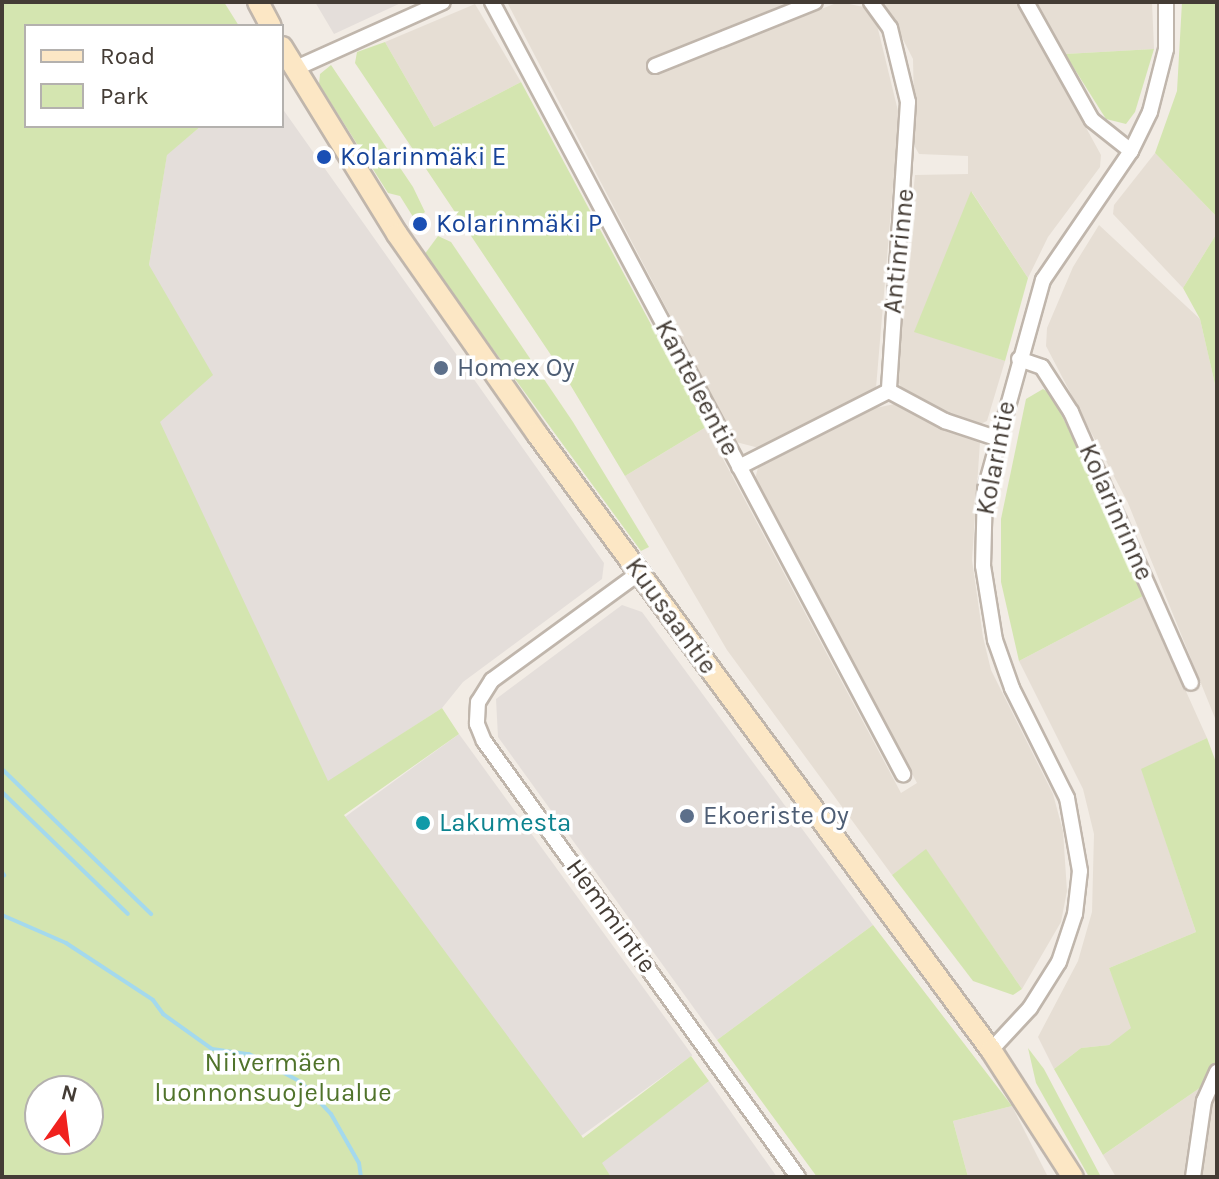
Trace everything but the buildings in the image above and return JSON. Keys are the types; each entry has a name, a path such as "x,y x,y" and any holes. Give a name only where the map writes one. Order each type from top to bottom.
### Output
{"main road":[{"path":"258,2 270,24"},
{"name":"Kuusaantie","path":"284,51 397,234 639,573 991,1050 1073,1177"}],"street":[{"path":"294,69 443,2"},
{"name":"Kanteleentie","path":"492,2 903,774"},
{"path":"655,66 815,2"},
{"name":"Antinrinne","path":"871,2 890,28 908,102 889,391"},
{"path":"1026,2 1092,120 1131,151"},
{"name":"Kolarintie","path":"991,1050 1030,1008 1059,962 1075,914 1080,871 1067,798 1004,670 988,610 982,541 996,438 1051,264 1131,151 1158,87 1166,49 1166,2"},
{"name":"Kolarinrinne","path":"1019,359 1042,367 1071,412 1191,683"},
{"path":"739,467 889,391 945,421 996,438"},
{"name":"Hemmintie","path":"639,573 492,680 478,702 477,724 484,741 798,1177"},
{"path":"1193,1177 1204,1101 1217,1072"}],"shaded area":[{"path":"315,2 403,2 334,34"},
{"path":"507,2 792,2 648,61 654,75 839,2 864,7 877,25 899,115 876,388 759,448 736,442"},
{"path":"884,2 1017,2 1101,155 1100,167 1048,237 1028,278 972,192 915,331 1005,361 987,421 976,426 906,395 895,377 915,175 968,174 968,156 919,154 915,147 913,59"},
{"path":"1037,2 1152,2 1154,49 1065,54"},
{"path":"475,4 521,82 434,127 385,42"},
{"path":"284,111 604,563 602,579 463,682 442,708 328,782 159,422 149,265 167,154 199,128 284,128"},
{"path":"1155,153 1217,217 1217,233 1183,288 1113,214 1114,205"},
{"path":"1099,225 1200,319 1217,393 1217,723 1128,503 1046,346 1047,328 1073,267"},
{"path":"899,403 980,442 972,560 983,637 991,670 1053,794 1063,831 1067,891 1061,922 1022,989 926,850 892,875 727,650 625,476 706,427 901,793 917,783 755,479 759,464 857,412"},
{"path":"1143,596 1207,738 1142,770 1196,932 1109,968 1134,1029 1109,1045 1081,1048 1054,1069 1038,1037 1078,961 1092,912 1094,834 1083,789 1019,661"},
{"path":"622,605 642,612 873,925 717,1040 498,737 496,699"},
{"path":"459,734 692,1055 578,1138 345,817"},
{"path":"1217,1076 1217,1177 1116,1177 1103,1155"},
{"path":"709,1081 777,1177 611,1177 601,1163"},
{"path":"1012,1106 1048,1177 968,1177 953,1121"}],"green space":[{"name":"Niivermäen luonnonsuojelualue","path":"2,2 224,2 238,24 24,24 24,128 199,128 167,155 149,265 213,375 160,422 328,781 442,708 459,734 344,815 583,1138 691,1056 709,1081 602,1163 611,1177 2,1177"},
{"path":"1182,2 1217,2 1217,217 1155,153 1177,91"},
{"path":"385,42 434,127 521,82 706,427 625,476 565,376 355,63 357,52"},
{"path":"1154,49 1135,112 1126,124 1106,119 1065,54"},
{"path":"331,65 413,187 425,212 415,220 400,196 388,193 319,84 320,74"},
{"path":"971,191 1028,278 1005,361 914,332"},
{"path":"1217,233 1217,393 1200,319 1183,288"},
{"path":"438,236 451,242 573,422 649,547 641,551 424,255"},
{"path":"1043,389 1051,394 1105,502 1143,596 1019,661 1001,582 1001,519 1026,399"},
{"path":"1207,738 1217,765 1217,1076 1103,1155 1054,1069 1081,1048 1109,1045 1131,1028 1109,968 1196,932 1141,769"},
{"path":"926,849 1022,989 1013,995 973,981 892,875"},
{"path":"873,925 1012,1106 953,1121 968,1177 817,1177 717,1040"},
{"path":"1028,1048 1044,1069 1101,1177 1089,1177 1036,1083"}],"waterway":[{"path":"2,769 151,914"},
{"path":"2,792 128,914"},
{"path":"2,915 66,943 153,1000 163,1014 212,1049 249,1054 301,1082 331,1114 359,1163 361,1177"}],"place":[{"name":"Kolarinmäki E","path":"324,157"},
{"name":"Kolarinmäki P","path":"420,224"},
{"name":"Homex Oy","path":"441,368"},
{"name":"Ekoeriste Oy","path":"687,816"},
{"name":"Lakumesta","path":"423,823"}]}
